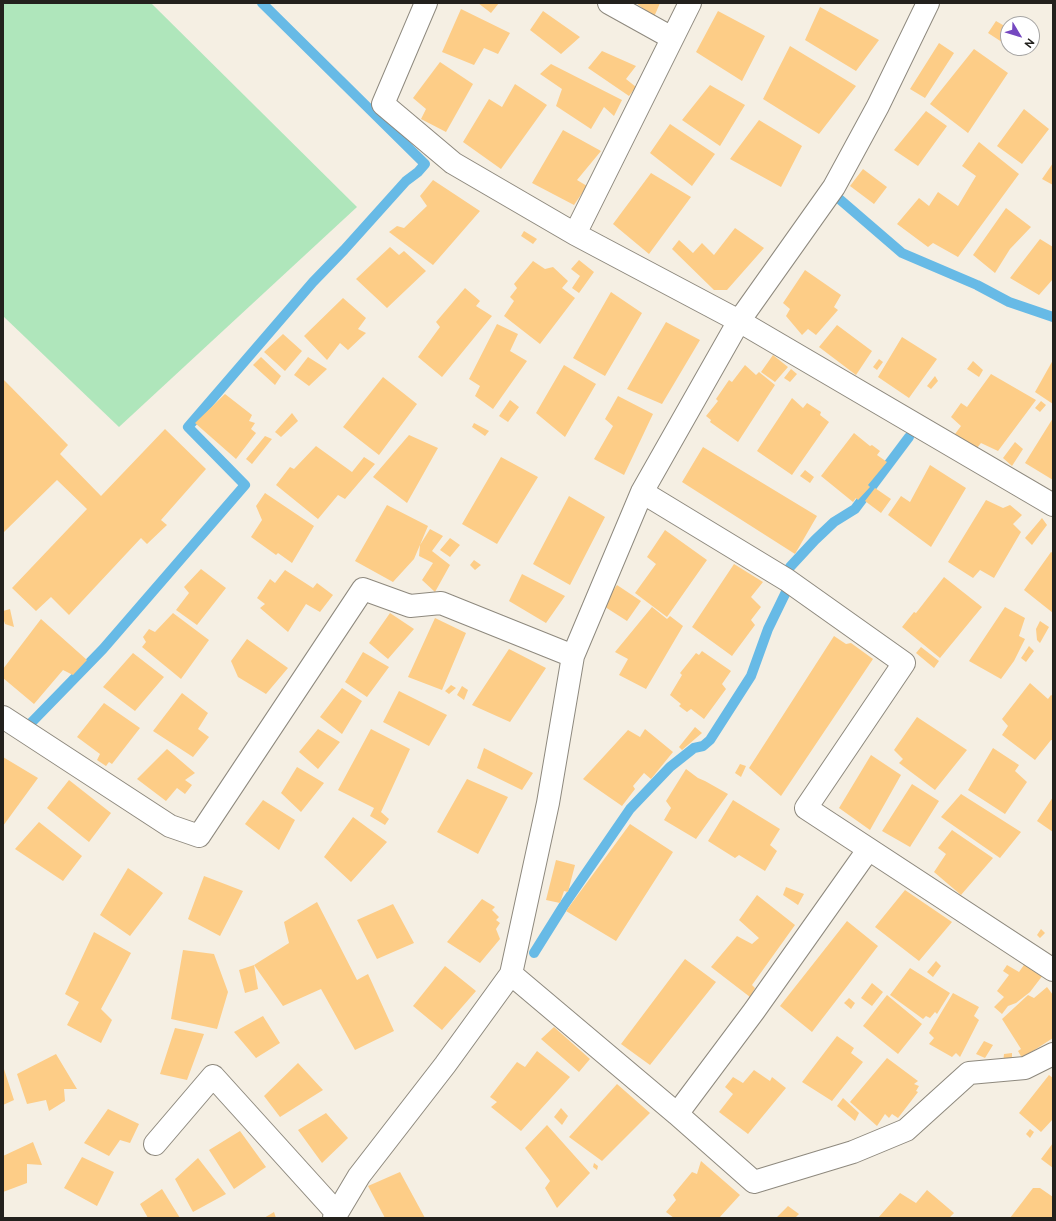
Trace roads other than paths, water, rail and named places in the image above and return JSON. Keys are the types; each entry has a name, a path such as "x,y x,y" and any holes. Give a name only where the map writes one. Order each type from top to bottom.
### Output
{"street":[{"path":"426,3 383,104 453,163 575,234 739,321 1053,505"},
{"path":"609,3 672,38"},
{"path":"575,234 690,3"},
{"path":"155,1144 213,1076 335,1216 359,1176 445,1065 511,974 548,803 573,656 642,492 739,321 834,186 878,106 928,3"},
{"path":"642,492 787,580 904,663 806,808 1053,970"},
{"path":"3,717 170,826 199,836 363,589 410,606 441,603 573,656"},
{"path":"677,1114 754,1011 868,850"},
{"path":"511,974 677,1114 754,1182 853,1152 906,1130 969,1073 1025,1068 1053,1054"}],"waterway":[{"path":"29,725 103,649 245,485 188,427 313,282 406,181 418,172 425,164 262,3"},
{"path":"837,197 902,253 977,285 1009,302 1053,317"},
{"path":"790,567 834,522 855,509 909,437"},
{"path":"534,953 564,905 630,809 670,767 694,748 703,746 710,740 751,676 768,629 786,592"}]}
